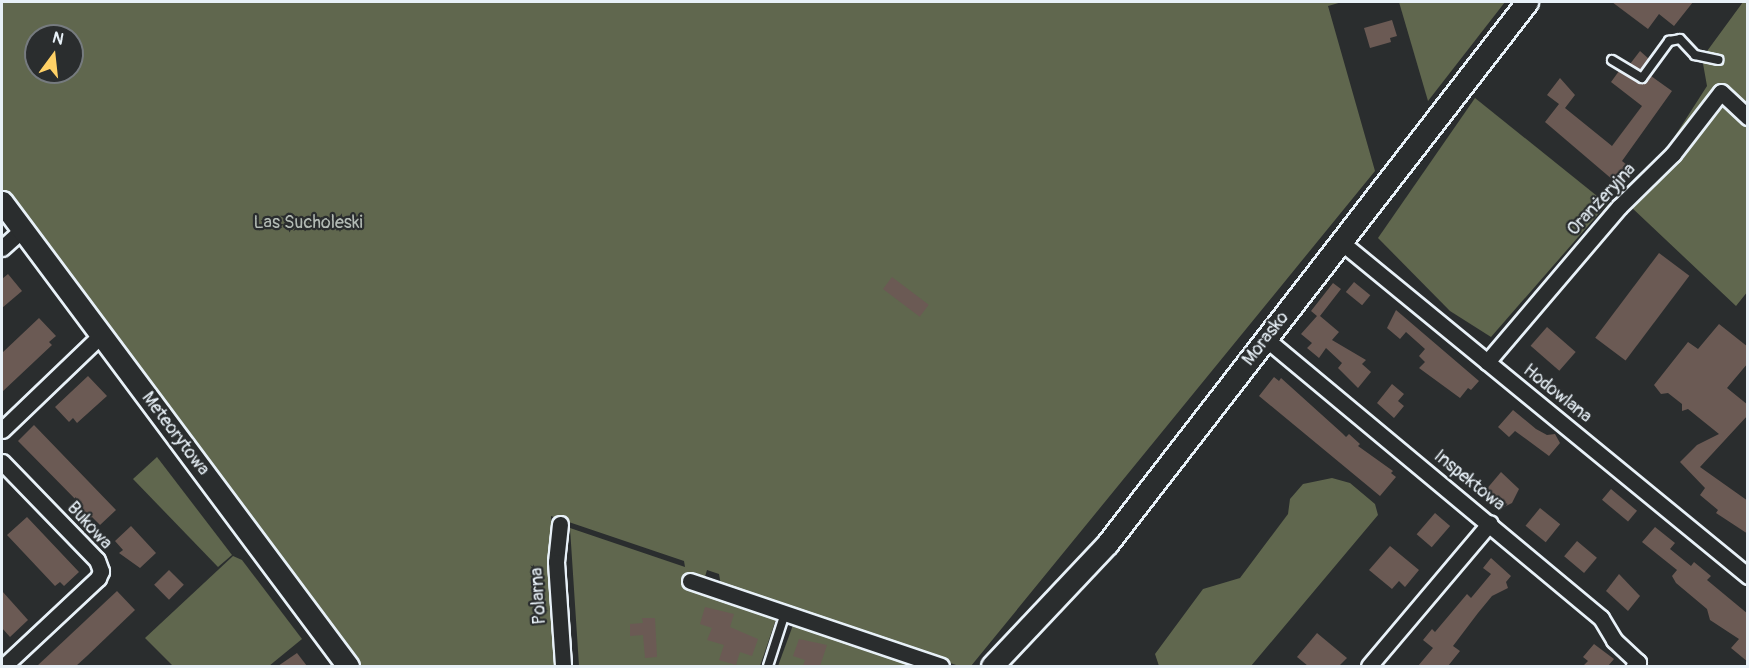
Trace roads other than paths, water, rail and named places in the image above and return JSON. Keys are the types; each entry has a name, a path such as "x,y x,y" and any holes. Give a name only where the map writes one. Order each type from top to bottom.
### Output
{"street":[{"name":"Morasko","path":"992,666 1107,544 1527,2"},
{"name":"Oranżeryjna","path":"1487,362 1619,207 1672,154 1721,92 1748,117"},
{"name":"Meteorytowa","path":"2,202 20,232 348,666"},
{"path":"2,248 20,232"},
{"name":"Hodowlana","path":"1341,242 1748,576"},
{"path":"2,430 99,337"},
{"name":"Inspektowa","path":"1266,339 1490,523 1601,618 1614,640 1636,664"},
{"name":"Bukowa","path":"2,462 97,560 101,571 98,578 4,666"},
{"path":"1369,666 1490,523"},
{"name":"Polarna","path":"560,524 556,562 563,666"},
{"path":"690,580 941,666"}],"lane":[{"path":"1612,60 1642,78 1669,41 1680,39 1695,55 1718,60"},
{"path":"768,666 785,614"}],"park label":[{"name":"Las Sucholeski","path":"308,223"}]}
